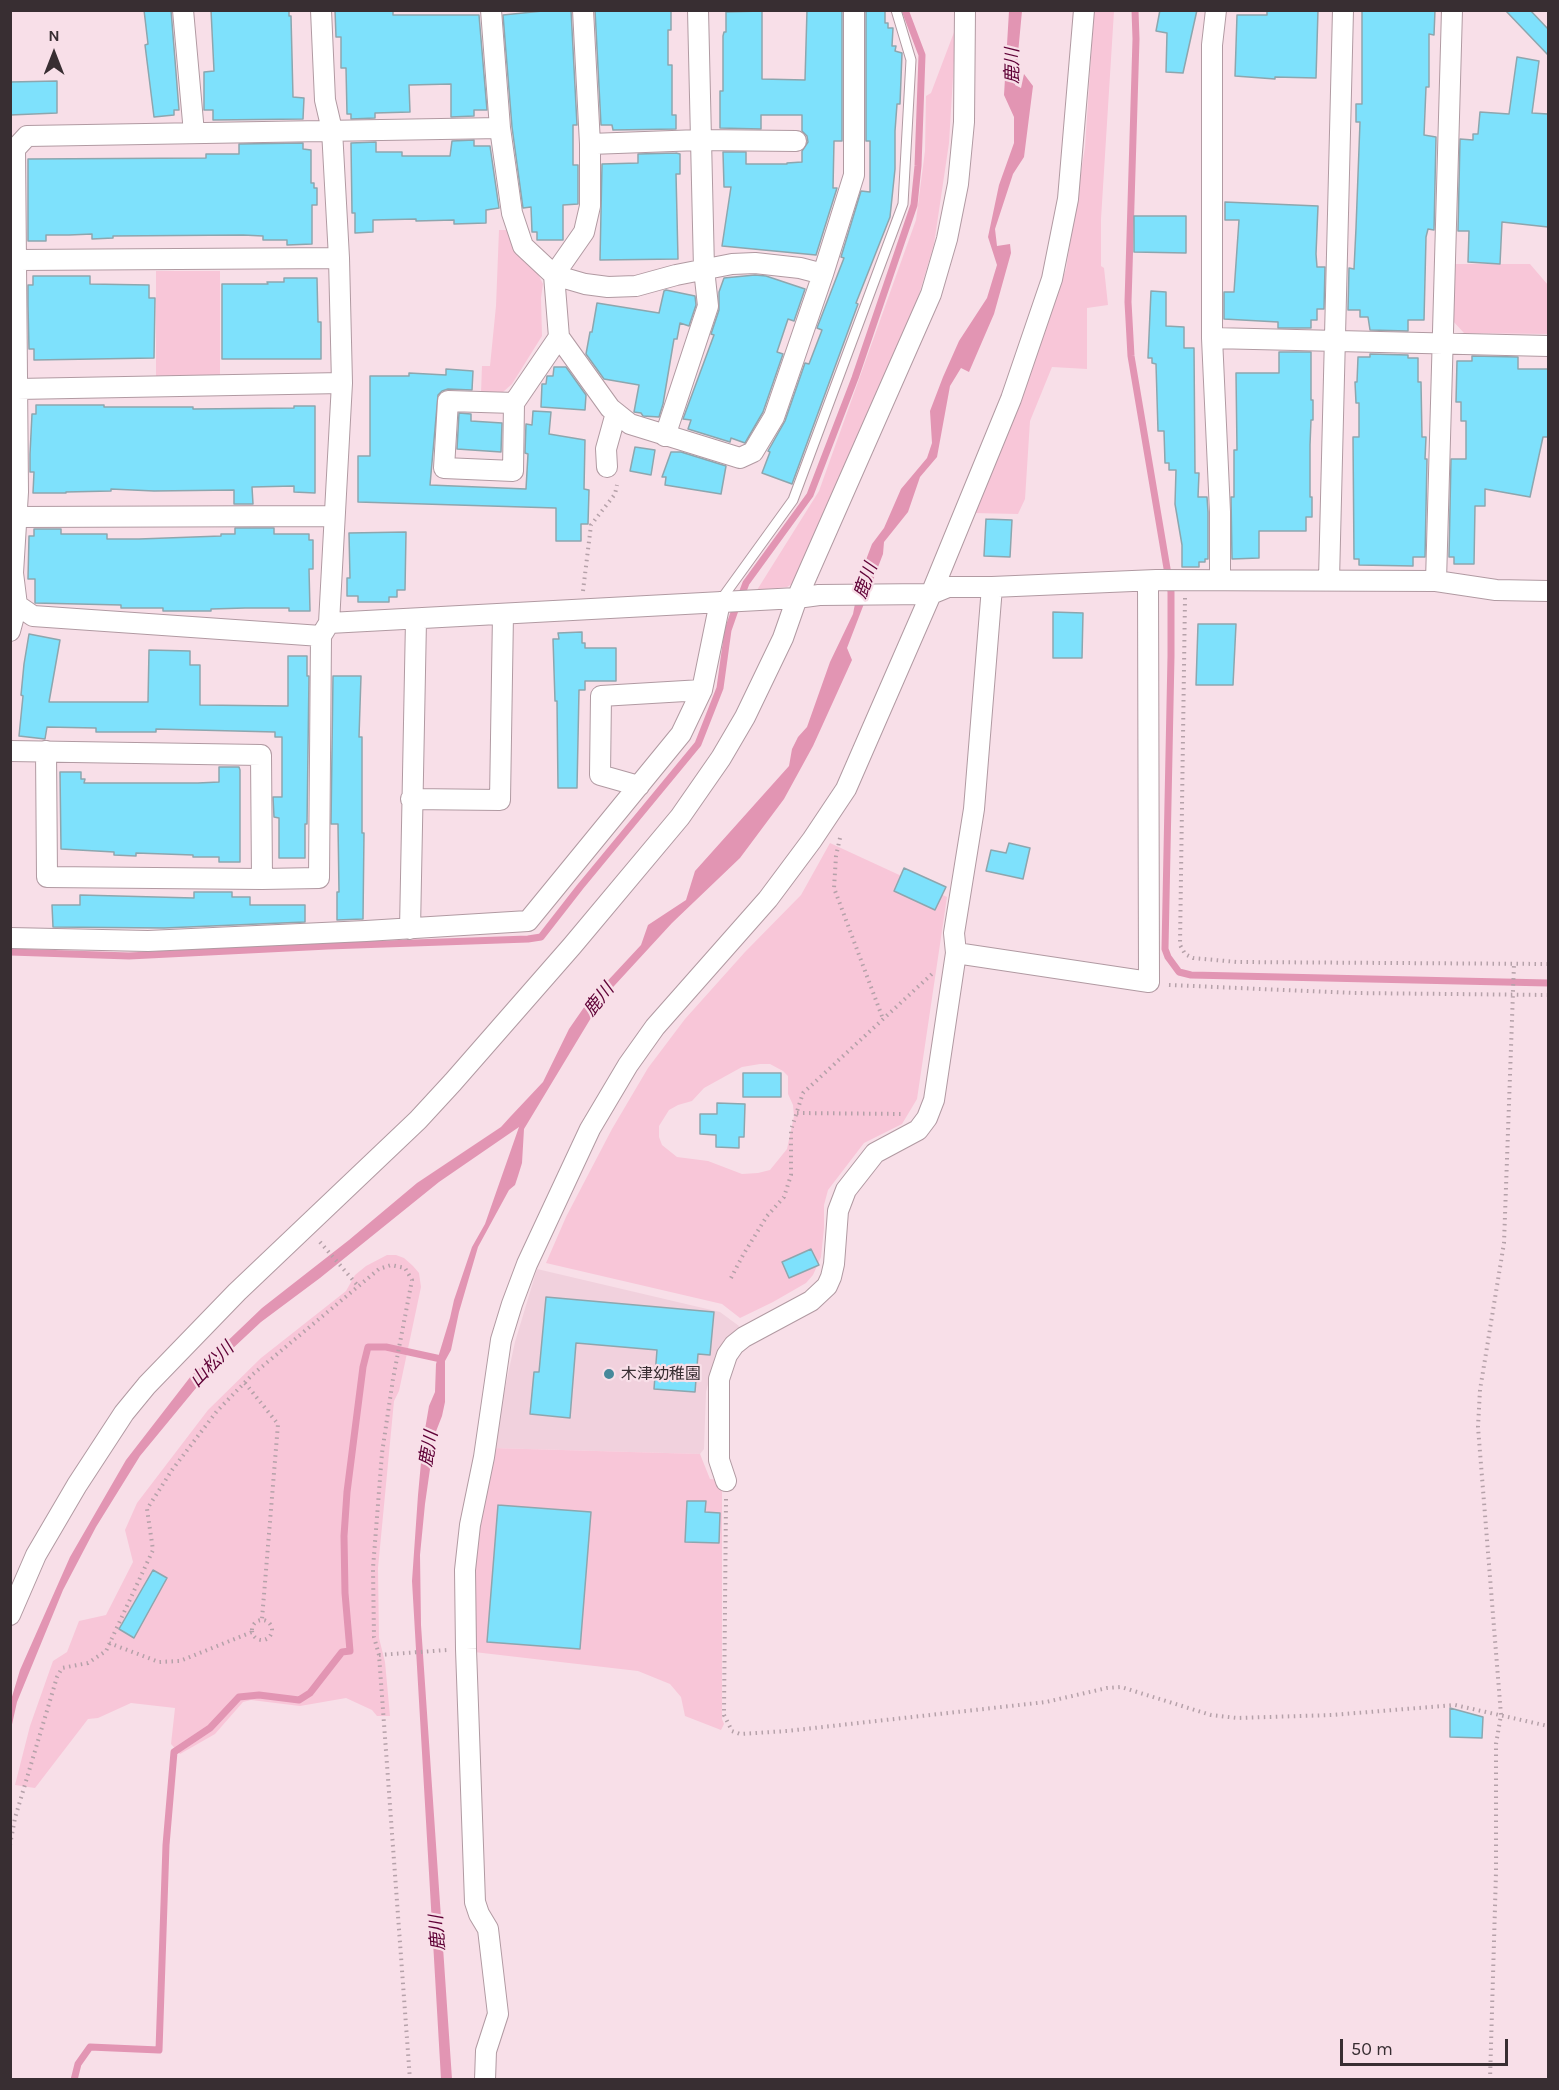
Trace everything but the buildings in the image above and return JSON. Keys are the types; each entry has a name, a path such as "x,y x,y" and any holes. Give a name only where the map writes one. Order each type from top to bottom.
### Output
{"street":[{"path":"183,10 194,133"},
{"path":"46,751 47,876 319,878 325,630 342,383 339,258 332,130 325,100 321,10"},
{"path":"491,10 500,128 512,213 523,246 554,275 596,285 636,286 732,264 755,263 800,268 823,274"},
{"path":"583,10 590,144 590,206 584,232 554,275 559,337 610,408 630,424 740,458 753,452 774,417 823,274 854,174 854,10"},
{"path":"665,436 708,306 704,269 698,10"},
{"path":"10,1615 36,1555 77,1485 124,1413 173,1356 305,1226 418,1120 461,1074 680,817 721,758 745,717 783,638 797,598 931,294 947,239 958,184 964,122 965,10"},
{"path":"485,2079 486,2051 498,2014 488,1929 475,1902 465,1570 470,1525 484,1457 501,1340 527,1264 590,1129 628,1065 656,1027 768,899 846,789 922,594 1011,399 1052,279 1068,199 1084,10"},
{"path":"1216,10 1212,45 1212,338 1220,512 1220,579"},
{"path":"1329,579 1333,341 1343,10"},
{"path":"1436,581 1452,10"},
{"path":"10,631 14,600 17,389 14,287 17,260 15,149 27,135 500,128"},
{"path":"590,144 700,140 796,141"},
{"path":"17,260 339,258"},
{"path":"514,403 448,401 444,468 513,471 514,403 559,337"},
{"path":"1212,338 1548,346"},
{"path":"17,389 342,383"},
{"path":"607,467 606,449 616,413"},
{"path":"15,517 334,516"},
{"path":"14,600 33,616 325,630 416,620 503,614 819,595 922,594 948,587 1152,580 1436,581 1496,590 1548,591"},
{"path":"956,953 1149,982 1152,580"},
{"path":"726,1481 719,1460 719,1379 727,1355 744,1337 811,1301 827,1286 834,1264 837,1211 846,1190 875,1153 918,1130 934,1100 956,953 954,933 974,809 992,587"},
{"path":"10,938 108,942 148,941 528,921 681,734 702,690 720,602"},
{"path":"411,799 500,800 503,614"},
{"path":"410,929 416,620"},
{"path":"639,786 600,775 601,696 702,690"},
{"path":"10,751 261,755 262,879"}],"lane":[{"path":"720,602 793,500 903,204 911,60 896,10"}],"path":[{"path":"580,610 591,525 615,494 617,484 607,467"},
{"path":"1183,580 1180,945 1185,954 1193,958 1238,962 1548,964"},
{"path":"842,829 836,856 834,888 883,1019"},
{"path":"731,1278 742,1255 767,1216 784,1197 791,1175 791,1130 803,1093 956,953"},
{"path":"1490,2079 1496,1872 1496,1744 1501,1716 1478,1427 1480,1390 1504,1243 1511,995 1514,988 1514,964"},
{"path":"1149,982 1176,987 1200,988 1548,995"},
{"path":"797,1113 928,1114"},
{"path":"305,1226 359,1287"},
{"path":"10,1845 13,1817 57,1677 62,1668 88,1663 106,1651 153,1550 147,1509 172,1470 217,1411 245,1383 379,1269 391,1265 405,1268 412,1280 393,1379 382,1453 373,1569 374,1637 379,1655 410,2079"},
{"path":"245,1383 278,1424 262,1619"},
{"path":"726,1481 724,1715 732,1731 740,1734 787,1731 1046,1702 1121,1687 1211,1715 1237,1718 1332,1716 1455,1706 1548,1726"},
{"path":"262,1619 270,1623 272,1632 270,1636 262,1640 254,1636 252,1632 254,1623 262,1619"},
{"path":"109,1643 159,1662 180,1661 252,1632"},
{"path":"379,1655 452,1649"}],"shaded area":[{"path":"1094,11 1114,11 1101,219 1101,266 1104,268 1108,305 1087,308 1087,369 1052,367 1030,421 1025,499 1018,514 973,513 1025,388 1066,269 1085,147"},
{"path":"956,27 949,143 934,244 918,298 832,502 795,582 787,587 757,590 819,491 916,220 925,151 926,96 931,93"},
{"path":"499,230 507,230 518,250 536,270 543,284 542,336 512,384 503,392 481,393 482,366 490,366 496,306"},
{"path":"1453,264 1530,264 1548,285 1548,334 1464,333 1452,320"},
{"path":"156,271 220,271 220,375 156,376"},
{"path":"830,843 947,897 917,1099 902,1124 864,1143 828,1190 824,1205 821,1257 813,1275 806,1283 740,1318 722,1304 546,1263 566,1217 612,1129 648,1068 685,1019 745,952 801,895","holes":["770,1064 788,1076 788,1094 793,1105 794,1116 787,1149 770,1170 742,1174 708,1161 677,1157 662,1145 659,1126 669,1110 692,1101 704,1088 742,1067"]},
{"path":"387,1255 404,1258 413,1266 419,1273 421,1287 399,1391 394,1401 378,1568 379,1638 385,1662 390,1716 377,1716 372,1710 346,1698 300,1706 251,1700 243,1702 215,1734 180,1754 171,1744 175,1708 131,1703 98,1718 88,1719 35,1788 15,1785 30,1726 53,1661 67,1652 79,1621 106,1615 133,1562 125,1530 137,1503 208,1410 261,1358 346,1291 355,1275 366,1266"},
{"name":"木津幼稚園","path":"537,1269 720,1312 739,1326 715,1356 706,1392 704,1449 700,1454 492,1448 515,1342"},
{"path":"492,1448 700,1454 710,1479 722,1480 722,1719 724,1724 721,1730 685,1716 681,1697 670,1684 638,1671 474,1652 473,1552"}],"water":[{"path":"1009,11 1022,11 1015,85 1021,88 1024,74 1033,86 1024,157 1013,174 995,229 997,246 1010,244 1011,253 994,314 969,372 961,368 950,386 937,457 920,477 908,512 884,542 883,554 847,648 852,660 813,746 784,799 740,858 672,923 603,998 524,1129 522,1163 515,1185 509,1190 478,1247 459,1312 451,1350 445,1361 445,1402 435,1434 420,1555 421,1625 452,2079 441,2079 412,1581 418,1495 423,1441 429,1406 435,1392 436,1364 472,1247 485,1224 519,1127 439,1182 320,1278 261,1322 215,1365 140,1456 96,1527 63,1590 17,1702 11,1729 11,1700 20,1670 70,1557 126,1460 191,1376 262,1308 417,1183 501,1127 543,1082 569,1029 587,1003 641,945 648,925 686,900 695,871 789,766 792,749 798,737 807,727 830,662 853,614 861,573 872,544 884,528 901,489 927,458 932,443 930,411 959,341 987,298 997,265 988,237 999,185 1014,143 1014,117 1004,95"}],"waterway":[{"path":"743,591 746,583 810,495 855,378 914,205 918,166 922,55 905,10"},
{"path":"1135,10 1128,302 1131,356 1171,592 1165,949 1168,957 1179,972 1191,975 1548,983"},
{"path":"10,952 129,956 541,937 698,744 720,688 728,630 735,610"},
{"path":"74,2080 78,2064 90,2047 159,2050 166,1845 174,1752 210,1728 239,1697 259,1695 299,1700 310,1693 342,1652 350,1651 345,1593 344,1536 347,1492 363,1367 368,1347 386,1347 441,1359"}],"place":[{"name":"木津幼稚園","path":"609,1374"}],"water label":[{"name":"鹿川","path":"1013,66"},
{"name":"鹿川","path":"866,581"},
{"name":"鹿川","path":"599,1000"},
{"name":"山松川","path":"212,1365"},
{"name":"鹿川","path":"429,1449"},
{"name":"鹿川","path":"438,1933"}]}
